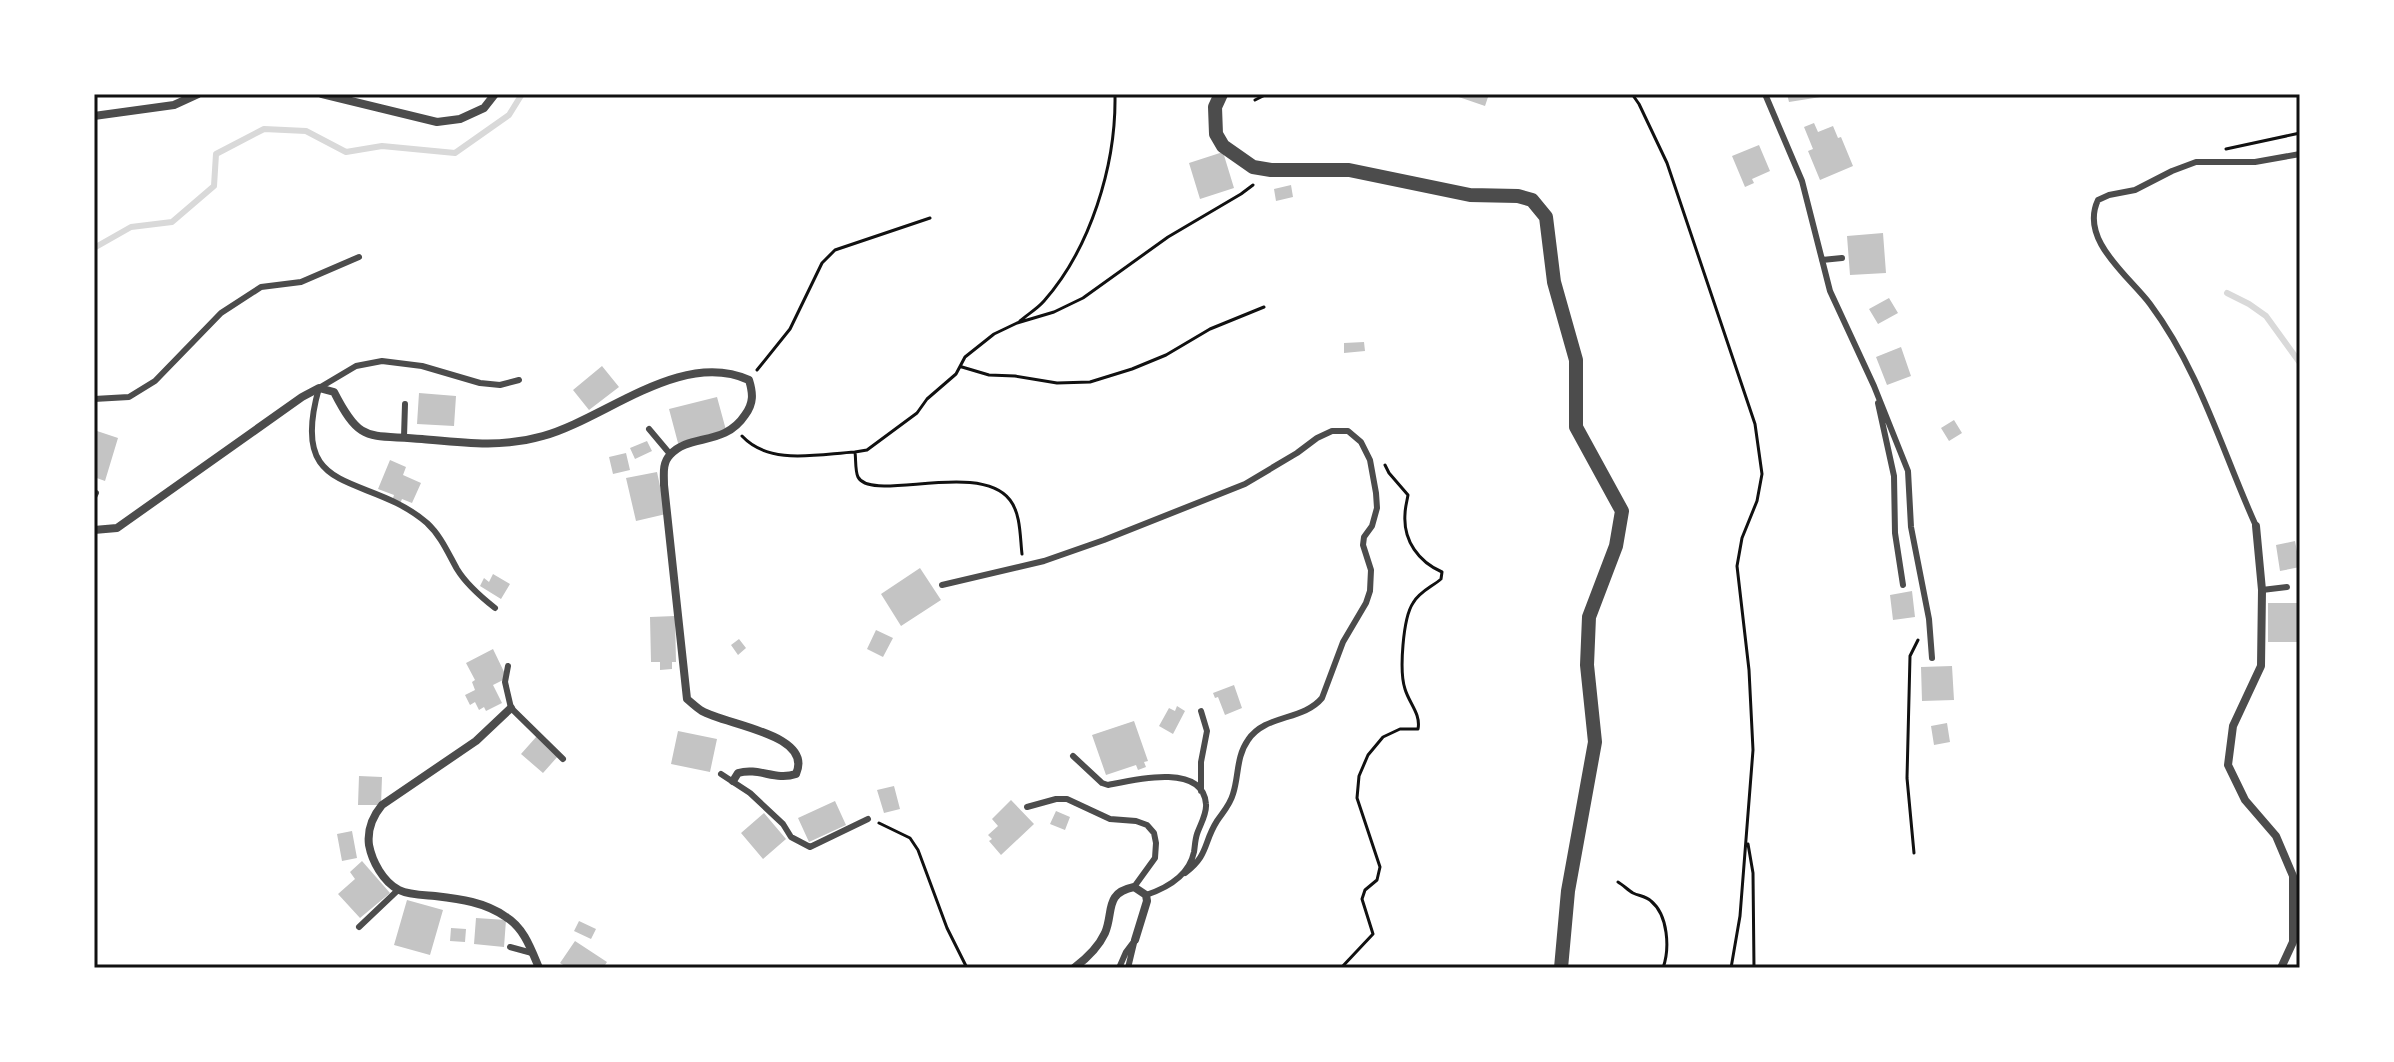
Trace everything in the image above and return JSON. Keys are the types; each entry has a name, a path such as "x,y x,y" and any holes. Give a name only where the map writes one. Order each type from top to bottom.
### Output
{"street":[{"path":"94,116 174,105 198,94"},
{"path":"322,94 437,122 460,119 484,108 495,94"},
{"path":"1221,94 1215,107 1216,134 1223,146 1253,167 1271,170 1349,170 1470,195 1518,196 1532,200 1546,217 1554,282 1576,360 1576,427 1622,511 1616,546 1589,617 1587,665 1595,742 1568,891 1561,968"},
{"path":"94,530 117,528 319,388 334,392 351,422 362,433 483,445 541,437 567,428 642,389 691,375 717,371 734,373 749,380 753,392 751,406 726,434 684,446 670,454 664,465 687,699 701,711 789,744 798,754 800,765 796,774 785,778 745,771 738,773 733,781"},
{"path":"2256,526 2262,590 2261,666 2233,726 2228,765 2245,800 2276,836 2293,876 2293,942 2281,968"},
{"path":"511,708 476,741 382,805 373,816 368,835 371,856 384,877 398,890 465,900 508,917 521,929 539,968"},
{"path":"1074,968 1098,945 1117,893 1134,887 1146,895 1147,901 1135,940"}],"lane":[{"path":"1765,94 1802,181 1830,291 1874,386 1908,471 1911,527 1929,619 1932,658"},
{"path":"2256,526 2219,441 2209,409 2183,356 2150,305 2100,242 2093,219 2098,200 2135,190 2196,162 2255,162 2300,154"},
{"path":"94,399 129,397 155,381 221,313 261,287 301,282 359,257"},
{"path":"1822,260 1842,258"},
{"path":"495,608 458,571 446,546 427,523 407,510 326,471 316,459 311,438 312,415 319,388 356,366 382,361 422,366 480,383 500,385 519,380"},
{"path":"1874,386 1894,476 1895,533 1903,585"},
{"path":"404,437 405,404"},
{"path":"649,429 670,454"},
{"path":"942,585 1024,566 1104,540 1217,496 1245,484 1332,431 1348,431 1361,442 1370,460 1377,508 1363,545 1371,570 1370,591 1343,642 1322,698 1316,705 1270,722 1254,732 1239,756 1233,796 1215,823 1204,854 1185,873 1159,891 1146,895"},
{"path":"2262,590 2287,587"},
{"path":"508,666 505,682 511,708 563,759"},
{"path":"1185,873 1194,852 1206,804 1201,791 1201,762 1207,731 1201,711"},
{"path":"1073,756 1108,785 1164,775 1192,783 1201,791"},
{"path":"721,774 773,813 791,837 810,847 868,819"},
{"path":"1027,807 1067,799 1110,819 1147,825 1154,833 1155,858 1134,887"},
{"path":"359,927 398,890"},
{"path":"1119,968 1135,940"},
{"path":"1128,968 1135,940"},
{"path":"510,947 532,953"}],"path":[{"path":"1255,100 1267,94"},
{"path":"1632,94 1667,163 1755,424 1762,474 1757,501 1742,538 1737,566 1752,706 1753,750 1740,916 1731,968"},
{"path":"1017,323 1049,295 1079,246 1104,187 1116,125 1115,96"},
{"path":"2196,162 2234,146 2300,133"},
{"path":"735,427 746,440 766,453 787,455 867,450 917,413 927,399 962,367 965,357 994,334 1083,298 1168,237 1241,194 1271,170"},
{"path":"749,380 790,329 822,263 835,250 930,218"},
{"path":"962,367 989,375 1057,383 1090,382 1166,355 1210,329 1264,307"},
{"path":"855,452 858,477 864,484 875,487 982,482 995,487 1011,501 1017,517 1024,566"},
{"path":"1341,968 1373,934 1362,899 1365,890 1377,880 1380,867 1357,798 1359,776 1368,755 1383,737 1400,729 1418,729 1420,719 1404,688 1401,671 1404,640 1411,604 1441,579 1442,572 1428,565 1416,553 1404,516 1408,495 1384,464"},
{"path":"1914,853 1907,778 1910,656 1929,619"},
{"path":"868,819 910,838 918,850 947,928 967,968"},
{"path":"1747,840 1753,873 1754,968"},
{"path":"1618,882 1633,893 1649,898 1658,908 1664,921 1666,938 1667,958 1663,968"}],"building":[{"path":"1450,94 1489,94 1485,106"},
{"path":"1787,94 1827,94 1827,96 1789,102"},
{"path":"1814,123 1818,132 1833,126 1853,166 1820,180 1808,151 1813,149 1804,127"},
{"path":"1759,145 1770,171 1752,179 1754,183 1745,187 1732,156"},
{"path":"1223,152 1234,188 1200,199 1189,163"},
{"path":"1291,185 1293,197 1276,201 1274,189"},
{"path":"1883,233 1886,273 1850,275 1847,236"},
{"path":"1889,298 1898,313 1878,324 1869,309"},
{"path":"1364,342 1365,351 1344,353 1344,343"},
{"path":"1901,347 1911,376 1887,385 1876,357"},
{"path":"602,366 619,387 589,410 573,390"},
{"path":"419,393 456,396 454,426 417,424"},
{"path":"717,397 726,430 678,443 669,409"},
{"path":"1954,420 1962,433 1949,441 1941,428"},
{"path":"94,430 118,438 105,481 94,477"},
{"path":"647,441 652,451 635,459 630,448"},
{"path":"626,453 630,470 613,474 609,457"},
{"path":"390,460 406,467 403,475 421,483 412,503 402,499 400,504 392,501 394,495 378,489"},
{"path":"657,472 666,514 636,521 626,478"},
{"path":"2295,541 2300,567 2280,571 2276,545"},
{"path":"920,568 941,600 901,626 881,594"},
{"path":"493,574 510,584 501,599 480,586 484,578 489,582"},
{"path":"1912,591 1915,617 1893,620 1890,595"},
{"path":"2268,603 2300,603 2300,642 2268,642"},
{"path":"675,616 676,662 672,662 672,669 660,670 660,662 651,662 650,617"},
{"path":"876,630 893,638 883,657 867,649"},
{"path":"739,639 746,648 738,655 731,645"},
{"path":"493,649 507,678 493,685 502,703 486,711 484,707 479,710 475,702 470,705 465,695 475,690 472,682 475,680 466,663"},
{"path":"1952,666 1954,700 1922,701 1921,667"},
{"path":"1234,685 1242,708 1225,715 1218,697 1215,698 1213,693"},
{"path":"1177,706 1185,711 1173,734 1159,726 1169,708 1175,711"},
{"path":"1134,721 1148,761 1144,762 1146,767 1138,770 1136,765 1106,775 1092,735"},
{"path":"1947,723 1950,742 1934,745 1931,726"},
{"path":"678,731 717,739 710,772 671,764"},
{"path":"537,736 559,755 543,773 521,754"},
{"path":"359,776 382,777 381,805 358,805"},
{"path":"894,786 900,809 884,813 877,790"},
{"path":"1011,800 1034,824 1001,855 989,841 992,839 988,835 998,826 992,819"},
{"path":"835,801 846,825 809,842 798,818"},
{"path":"1056,811 1070,817 1065,830 1050,824"},
{"path":"764,813 786,839 763,859 741,833"},
{"path":"352,831 357,858 342,861 337,834"},
{"path":"362,861 390,893 360,918 338,894 355,879 350,872"},
{"path":"407,900 443,910 430,955 394,945"},
{"path":"476,918 506,920 504,947 474,944"},
{"path":"579,921 596,929 591,939 574,931"},
{"path":"451,928 466,929 465,942 450,941"},
{"path":"575,941 607,962 603,968 568,968 560,963"}],"waterway":[{"path":"94,248 131,227 172,222 214,186 216,154 264,129 306,131 346,152 382,146 455,153 509,115 522,94"},
{"path":"2227,293 2266,316 2300,363"}]}
